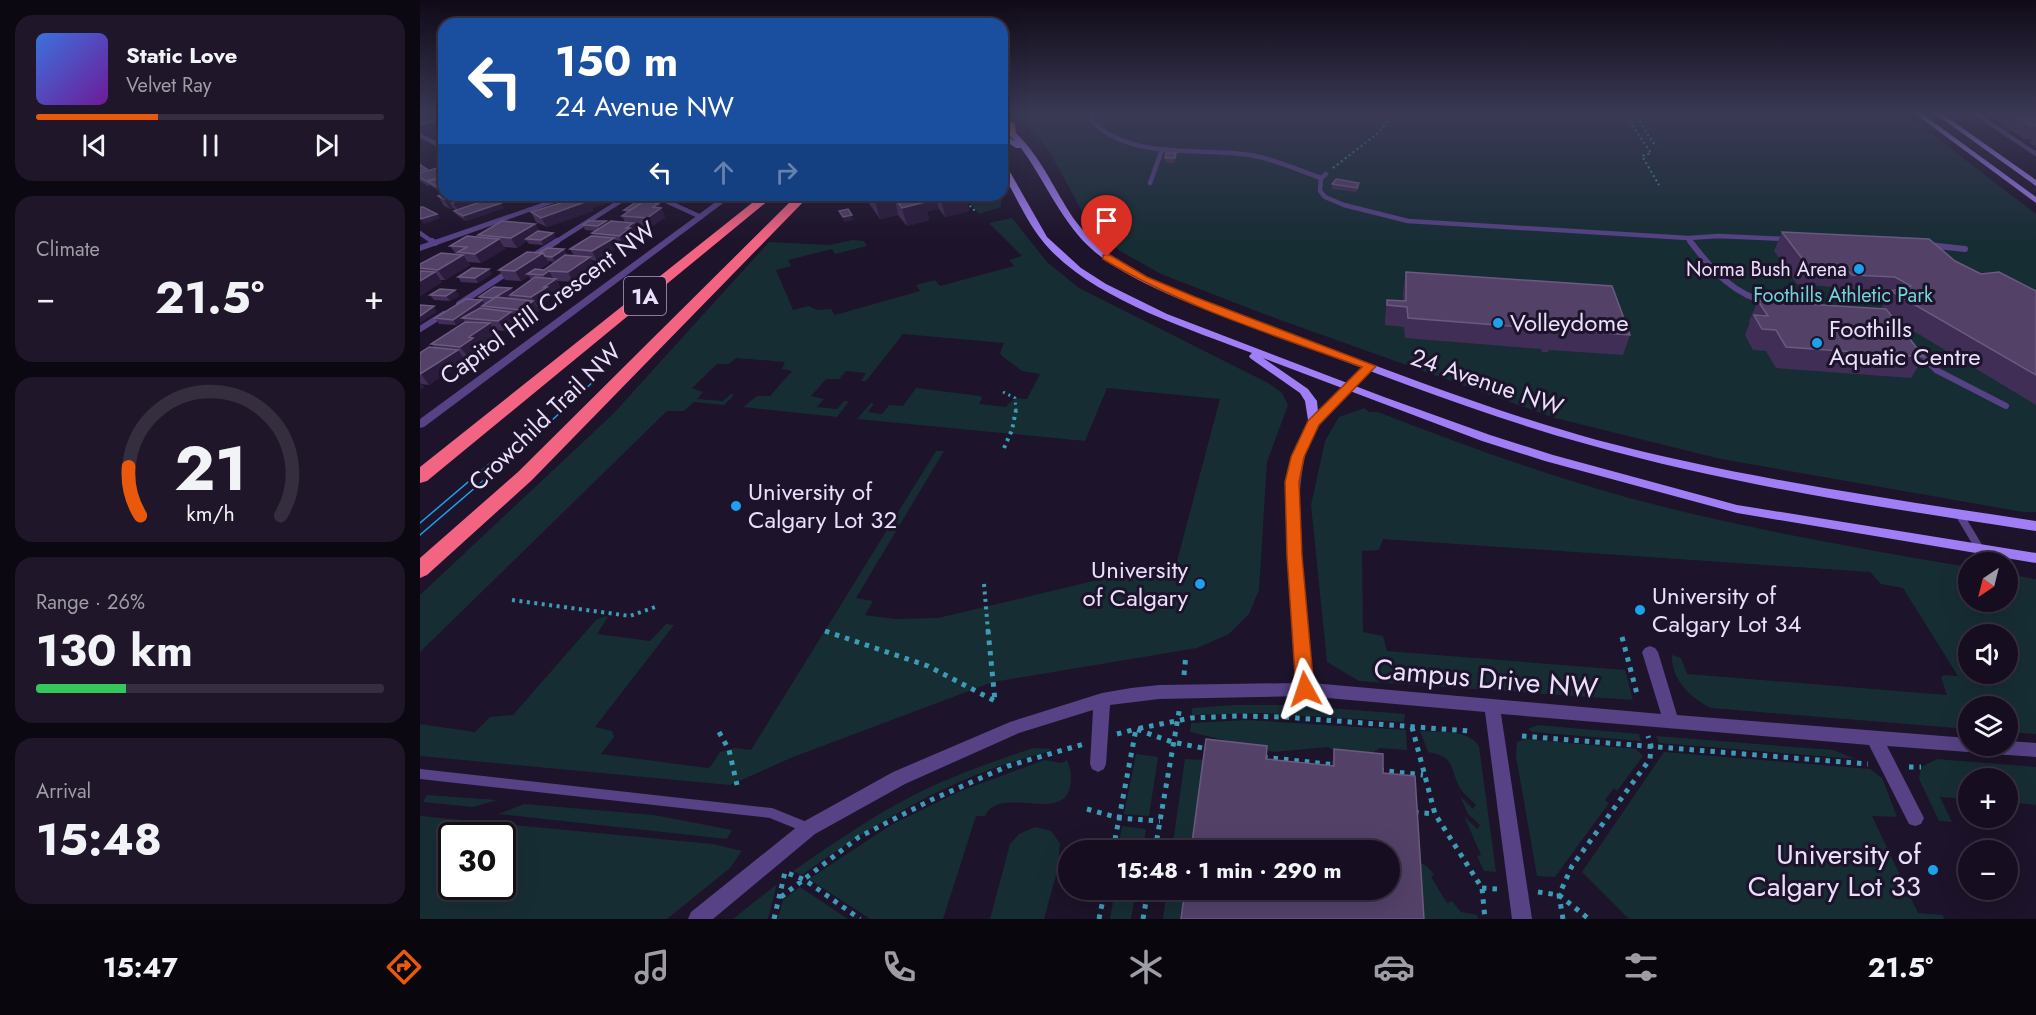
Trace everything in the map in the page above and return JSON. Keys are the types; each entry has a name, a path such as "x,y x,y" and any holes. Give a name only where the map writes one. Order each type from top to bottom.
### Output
{"highway":[{"name":"Crowchild Trail NW","path":"420,477 762,201"},
{"name":"Crowchild Trail NW","path":"420,570 525,476 798,201"}],"street":[{"name":"24 Avenue NW","path":"1028,156 1081,234 1118,265 1191,300 1370,366 1532,424 1652,457 1798,487 2036,526"},
{"path":"1978,156 2032,194 2036,201"},
{"path":"1997,156 2036,184"},
{"path":"1008,175 1044,238 1078,270 1132,302 1348,387 1518,448 1609,476 1737,509 2036,558"},
{"path":"543,201 548,204"},
{"path":"420,248 556,201"},
{"name":"Capitol Hill Crescent NW","path":"420,424 722,201"},
{"path":"420,255 435,243"},
{"path":"1238,345 1304,391 1311,402 1313,423"},
{"path":"1305,689 1292,496 1298,457 1313,423 1370,366"},
{"path":"1650,652 1671,721"},
{"name":"Campus Drive NW","path":"698,919 809,828 899,778 1016,727 1102,700 1159,692 1305,689 1492,707 1958,744"},
{"path":"1098,764 1102,700"},
{"path":"1492,707 1522,919"},
{"path":"1874,737 1915,818"},
{"path":"2018,749 2036,750"}],"lane":[{"path":"1150,183 1160,156"},
{"path":"1254,156 1323,176 1320,191 1332,201 1394,219 1688,238 1719,236 1789,239"},
{"path":"527,260 620,201"},
{"path":"666,201 701,217"},
{"path":"420,233 435,243"},
{"path":"1688,238 1719,278 1744,295 1778,304"},
{"path":"1917,245 1965,249"},
{"path":"420,329 517,266"},
{"path":"1913,347 1936,370 2006,406"},
{"path":"1959,514 1980,549"},
{"path":"420,774 771,813 809,828"}],"path":[{"path":"1323,176 1349,156"},
{"path":"1642,156 1659,185"},
{"path":"966,201 975,211"},
{"path":"1003,392 1015,398 1016,407 1015,424 1004,448"},
{"path":"825,631 928,666 994,701 984,584"},
{"path":"512,600 630,616 655,607"},
{"path":"1622,637 1637,694"},
{"path":"1157,840 1182,692 1186,654"},
{"path":"781,897 859,837 931,800 1008,766 1136,729 1177,723 1191,718 1238,716 1469,731"},
{"path":"1412,726 1435,814 1482,888 1485,919"},
{"path":"1136,729 1172,742 1219,751"},
{"path":"1115,840 1136,729"},
{"path":"719,732 729,750 737,785"},
{"path":"1563,919 1559,895 1572,866 1650,759 1651,746 1648,735"},
{"path":"1522,736 1921,767"},
{"path":"1253,756 1346,766"},
{"path":"1370,769 1423,775"},
{"path":"1087,809 1119,818 1160,821"},
{"path":"1410,812 1435,814"},
{"path":"774,919 781,897 785,872 805,880 860,919"},
{"path":"1482,888 1499,890"},
{"path":"1538,892 1559,895 1589,919"},
{"path":"1099,919 1103,900"},
{"path":"1143,919 1146,900"}],"green space":[{"name":"Foothills Athletic Park","path":"1052,156 1960,156 2036,214 2036,512 2023,512 1721,459 1555,418 1264,314 1161,274 1120,251 1087,221"},
{"path":"968,201 1002,201 1001,207 979,214"},
{"path":"1012,218 1047,262 1079,288 1270,384 1282,393 1288,405 1267,462 1259,590 1249,614 1229,634 1197,648 993,682 793,757 730,785 420,756 420,724 475,732 490,717 513,715 596,620 605,616 608,617 597,634 650,641 666,624 674,625 595,727 612,731 614,737 601,754 708,768 720,752 734,748 751,750 936,451 944,451 856,598 873,601 865,615 894,619 938,618 1177,561 1220,399 1107,388 1085,441 857,419 871,403 874,404 868,412 882,414 889,405 903,406 916,388 980,396 982,398 979,404 1006,407 1015,399 1027,399 1040,374 1022,371 1002,356 1000,353 1004,343 903,334 866,381 861,381 866,373 846,371 839,379 826,379 811,396 824,399 817,407 837,409 844,401 849,401 837,417 743,407 757,396 770,396 792,371 782,369 785,362 736,358 729,364 717,364 692,388 703,392 697,399 723,401 731,394 734,395 724,405 694,402 684,411 667,411 420,652 420,595 613,414 769,242 829,245 852,240 864,241 867,246 835,254 832,249 788,260 791,266 776,270 793,310 809,306 817,310 831,309 835,315 920,291 916,285 935,280 940,286 1014,266 1009,260 1022,256 989,223"},
{"path":"1364,408 1369,412 1378,412 1504,459 1633,499 1799,537 1958,565 1958,612 2018,612 2018,576 2036,579 2036,734 2018,733 2018,696 1958,696 1958,728 1711,708 1696,699 1678,680 1672,655 1681,658 1687,674 1947,695 1941,677 1944,675 1958,676 1903,588 1881,584 1870,572 1383,539 1379,550 1362,551 1363,632 1383,636 1387,651 1625,670 1633,700 1359,681 1327,662 1311,505 1325,441 1339,417"},
{"path":"1289,705 1405,714 1404,722 1263,713 1192,715 1192,708"},
{"path":"1247,720 1406,730 1407,750 1380,748 1369,755 1338,753 1328,747 1274,752 1190,732 1191,723"},
{"path":"1538,725 1639,734 1641,741 1532,732 1528,729"},
{"path":"1420,731 1461,734 1479,746 1496,872 1484,871 1477,856 1481,855 1464,816 1477,829 1480,825 1468,814 1460,796 1473,809 1476,805 1460,788 1448,760 1428,752"},
{"path":"1656,736 1833,750 1856,759 1659,743"},
{"path":"1525,739 1636,749 1643,756 1617,791 1614,788 1605,800 1609,803 1555,877 1537,876 1516,756 1517,742"},
{"path":"1033,748 1051,749 950,786 859,836 802,875 793,871 898,803 957,775"},
{"path":"1664,752 1870,769 1882,778 1897,817 1872,816 1918,913 1943,915 1944,919 1629,919 1582,872"},
{"path":"1136,754 1158,757 1149,816 1124,814"},
{"path":"1185,759 1207,760 1196,840 1173,840"},
{"path":"1937,759 2036,767 2036,805 2018,803 2018,768 1958,768 1958,798 1940,797 1952,822 1939,821 1919,779 1921,767"},
{"path":"1044,760 1062,763 1067,760 1071,780 1065,798 1055,803 1043,804 1003,803 992,807 985,816 976,816 943,919 870,919 809,879 891,825 958,792"},
{"path":"427,795 497,800 473,807 423,802"},
{"path":"524,804 654,815 732,830 727,839 498,814"},
{"path":"420,816 483,822 438,822 438,900 516,900 516,825 713,844 742,851 730,868 667,919 420,919"},
{"path":"1122,826 1146,829 1144,840 1119,840"},
{"path":"1035,827 1051,831 1058,840 1058,868 1044,919 990,919 1010,844 1019,834"},
{"path":"1413,861 1430,869 1434,875 1431,877 1447,903 1452,901 1461,912 1477,915 1478,919 1417,919"},
{"path":"777,884 768,919 733,919"},
{"path":"800,887 848,919 778,919 783,900"},
{"path":"1113,900 1134,900 1131,919 1110,919"},
{"path":"1166,900 1188,900 1185,919 1163,919"}],"building":[{"path":"437,168 438,178 426,181 420,178 420,173"},
{"path":"438,178 438,187 428,182"},
{"path":"1336,179 1359,183 1357,188 1332,184"},
{"path":"483,201 501,203 463,216 454,211"},
{"path":"567,201 588,201 541,218 531,212"},
{"path":"897,201 925,202 902,208"},
{"path":"636,202 641,203 630,210 624,210"},
{"path":"643,202 659,203 653,207 661,208 647,218 622,216"},
{"path":"420,207 423,207 437,214 421,219"},
{"path":"848,209 852,215 843,217 839,211"},
{"path":"502,221 535,224 511,238 478,235"},
{"path":"589,221 606,221 598,226 583,225"},
{"path":"611,221 633,223 619,236 592,233"},
{"path":"538,231 553,233 541,240 526,239"},
{"path":"1782,232 1929,239 1955,261 1981,274 1999,272 2036,291 2036,375 1891,291 1911,286 1895,277 1852,275 1844,267 1807,265"},
{"path":"467,236 499,239 475,254 458,252 467,247 450,246"},
{"path":"591,236 614,238 592,251 570,249"},
{"path":"547,248 564,249 552,257 539,253"},
{"path":"527,252 543,253 515,271 499,270"},
{"path":"441,253 463,255 438,270 420,268 420,264"},
{"path":"565,255 590,257 568,272 549,271 543,275 527,274 535,269 544,270"},
{"path":"472,268 489,269 475,278 458,277"},
{"path":"420,271 435,272 420,281"},
{"path":"1406,272 1612,286 1630,335 1553,329 1554,332 1547,329 1408,318 1407,307 1387,305 1387,300 1406,301"},
{"path":"535,277 556,279 531,297 510,295"},
{"path":"494,287 511,288 494,298 479,297"},
{"path":"440,289 455,290 446,296 430,295"},
{"path":"496,297 533,301 521,310 482,306"},
{"path":"466,299 482,300 453,320 435,318"},
{"path":"1758,301 1886,309 1924,357 1786,347 1776,330 1762,329 1754,315 1768,316"},
{"path":"420,305 434,306 420,316"},
{"path":"480,308 511,312 498,321 462,318"},
{"path":"465,322 490,323 469,337 473,338 460,347 431,344"},
{"path":"429,347 458,350 420,374 420,353"},
{"path":"1206,739 1267,746 1266,759 1334,766 1334,749 1383,754 1383,773 1415,776 1424,919 1181,919 1184,900 1400,900 1400,840 1192,840"}],"tram line":[{"path":"420,535 533,438 596,379"},
{"path":"420,523 522,436"}],"place":[{"name":"Norma Bush Arena","path":"1859,269"},
{"name":"Volleydome","path":"1498,323"},
{"name":"Foothills Aquatic Centre","path":"1817,343"},
{"name":"University of Calgary Lot 32","path":"736,506"},
{"name":"University of Calgary","path":"1200,584"},
{"name":"University of Calgary Lot 34","path":"1640,610"},
{"name":"University of Calgary Lot 33","path":"1933,870"}],"route":[{"path":"1107,257 1144,279 1191,300 1370,366 1313,423 1298,457 1292,482 1294,556 1305,689"}]}
